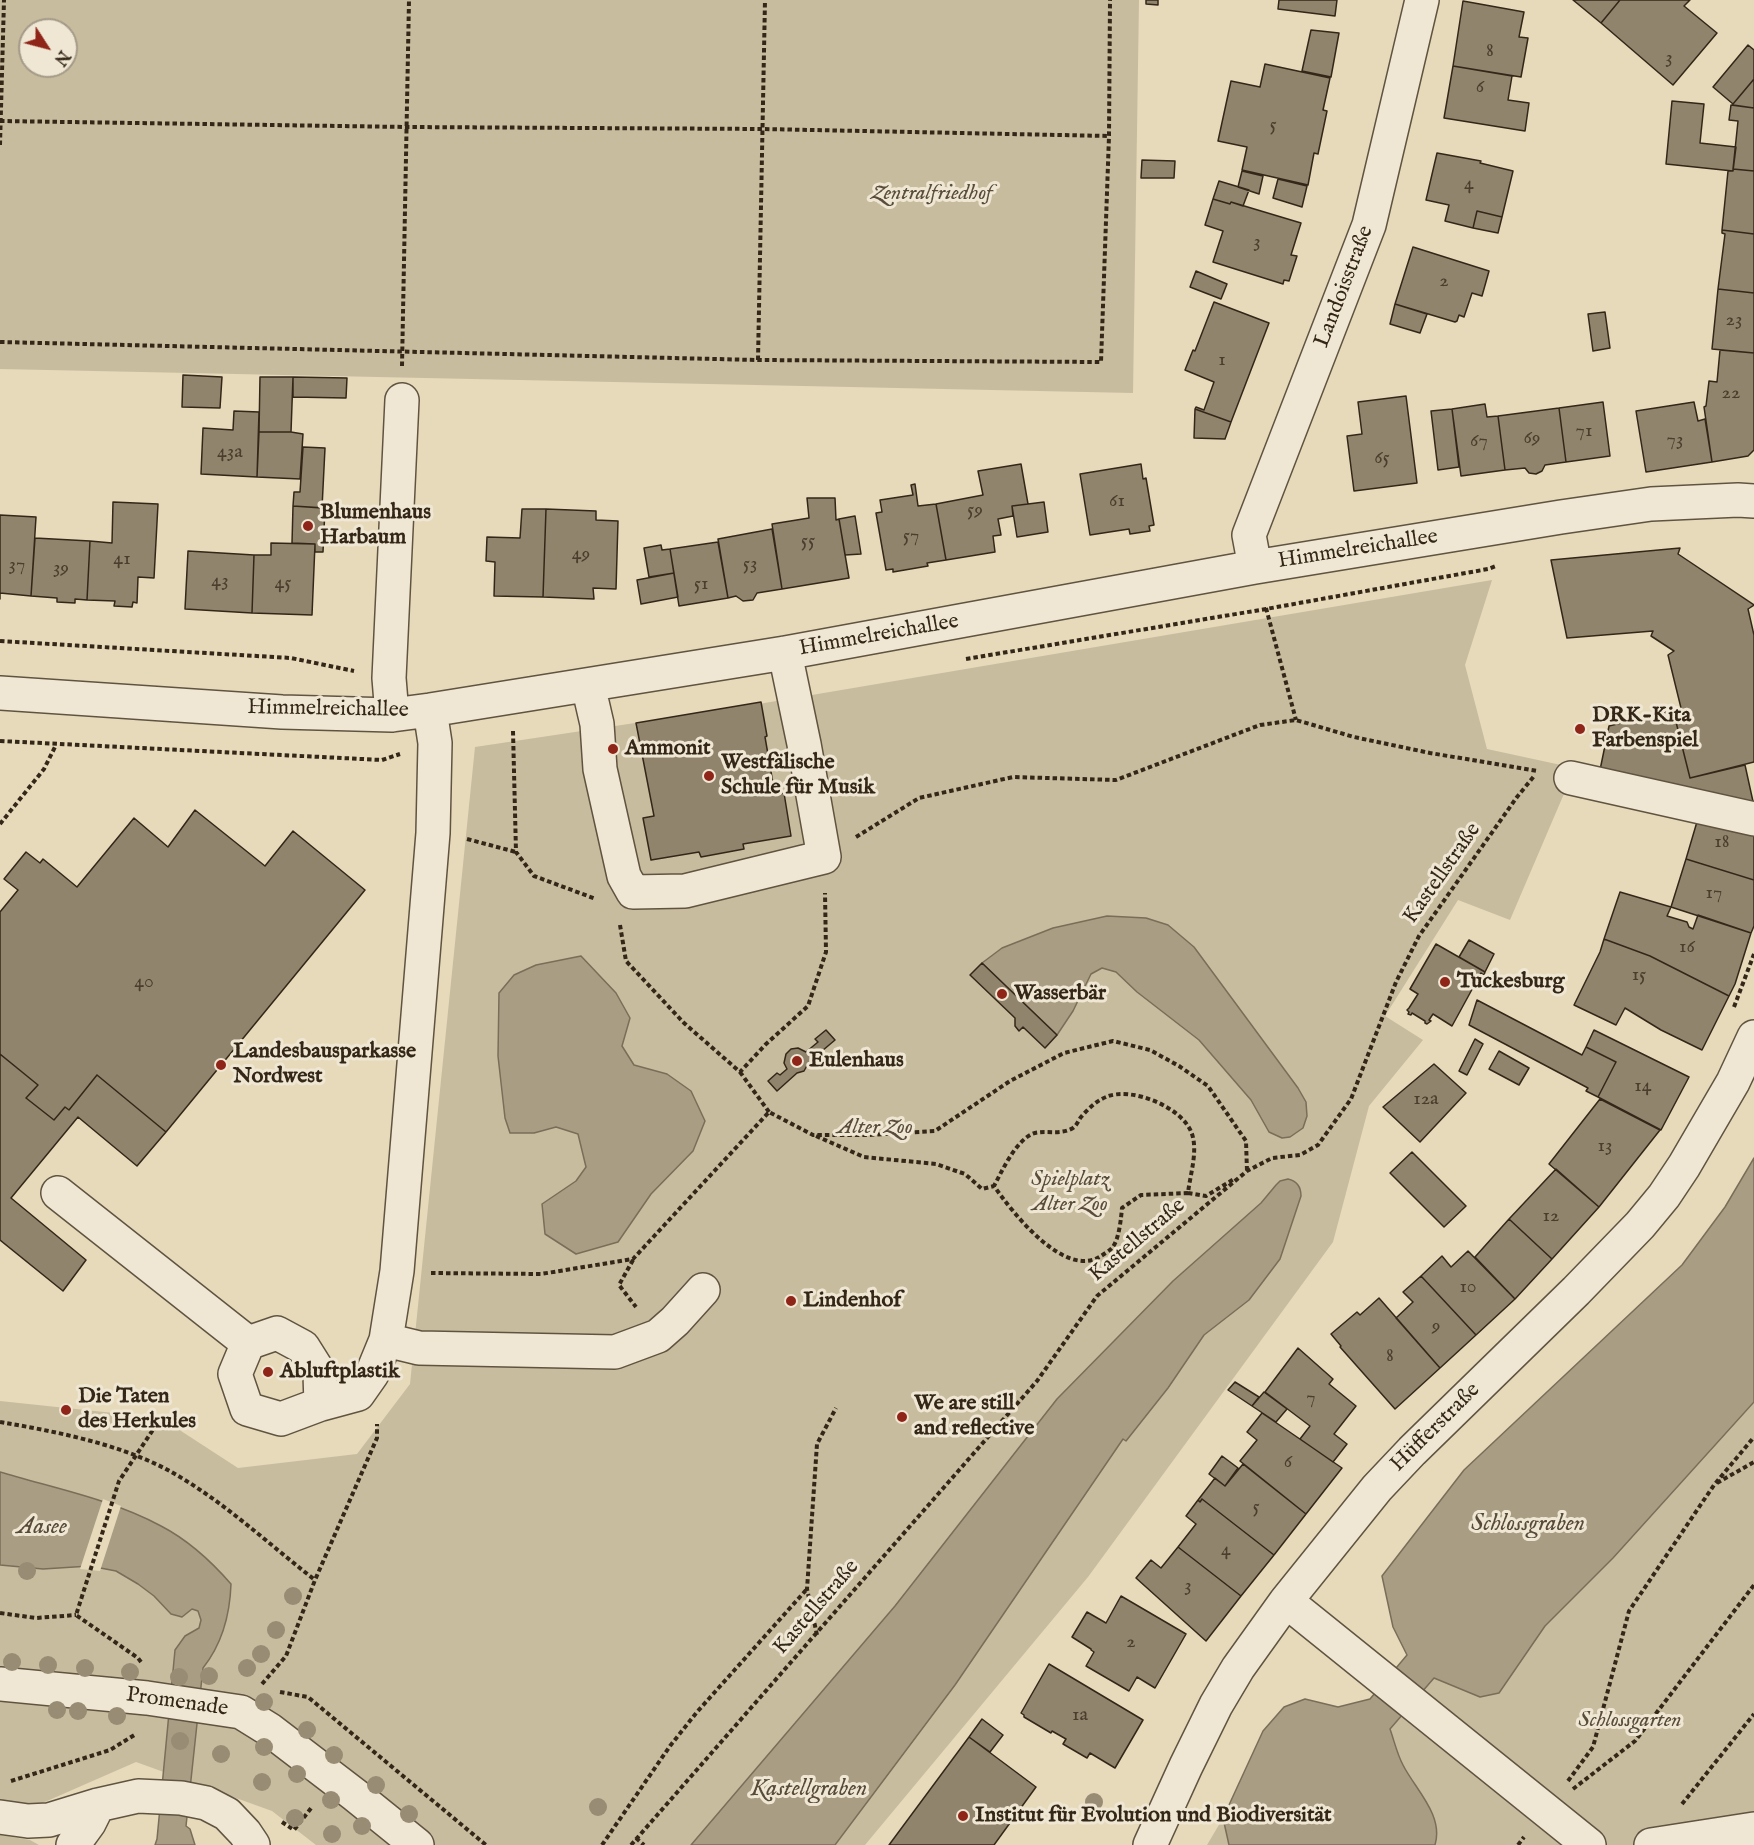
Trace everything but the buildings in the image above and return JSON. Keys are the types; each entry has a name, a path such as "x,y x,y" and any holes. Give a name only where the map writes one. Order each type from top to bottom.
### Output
{"street":[{"name":"Landoisstraße","path":"1255,567 1249,535 1370,225 1422,0"},
{"path":"392,714 389,678 402,400"},
{"name":"Himmelreichallee","path":"0,693 282,712 392,714 430,710 785,653 1255,567 1561,517 1651,504 1754,501"},
{"path":"588,685 597,724 600,769 624,876 633,892 685,891 824,857 785,653"},
{"path":"248,1343 235,1374 247,1409 281,1419 321,1404 358,1394 372,1374 386,1340 397,1271 434,833 435,743 430,710"},
{"path":"1571,778 1754,819"},
{"name":"Hüfferstraße","path":"1150,1845 1216,1705 1238,1668 1286,1601 1377,1488 1412,1450 1576,1292 1640,1225 1664,1196 1684,1166 1732,1082 1754,1037"},
{"path":"58,1192 248,1343"},
{"path":"386,1340 419,1348 615,1352 658,1336 703,1290"},
{"path":"248,1343 277,1334 303,1347 320,1374 321,1404"},
{"path":"1286,1601 1589,1845"},
{"name":"Promenade","path":"0,1684 145,1714 241,1712 270,1730 327,1773 417,1845"},
{"path":"0,1817 28,1821 49,1820 138,1796 180,1798 206,1803 227,1814 253,1845"},
{"path":"73,1845 89,1823 98,1805"},
{"path":"1650,1845 1754,1829"}],"path":[{"path":"0,145 4,0"},
{"path":"402,400 409,0"},
{"path":"758,360 765,0"},
{"path":"0,342 758,360 1101,362 1109,136 1110,0"},
{"path":"0,121 763,129 1109,136"},
{"path":"740,1072 807,1006 826,952 824,857 919,798 1013,777 1116,780 1260,725 1296,720 1266,609"},
{"path":"0,641 291,658 389,678"},
{"name":"Kastellstraße","path":"632,1845 1037,1382 1097,1296 1247,1171 1272,1158 1300,1155 1318,1145 1351,1099 1396,982 1419,936 1517,797 1538,771 1430,753 1354,737 1296,720"},
{"path":"513,730 516,852 534,876 607,903"},
{"path":"0,741 382,760 435,743"},
{"path":"0,824 44,769 56,745"},
{"path":"464,839 516,852"},
{"path":"619,918 626,961 684,1023 740,1072 769,1112 813,1135 864,1157 936,1164 965,1174 981,1189 994,1186"},
{"path":"813,1135 935,1131 1010,1081 1064,1053 1113,1041 1150,1050 1208,1086 1246,1141 1247,1171 1206,1196 1188,1193 1141,1195 1122,1208 1121,1225 1113,1248 1094,1260 1075,1260 1054,1251 1030,1228 994,1186"},
{"path":"994,1186 1007,1160 1032,1134 1060,1133 1075,1127 1081,1117 1096,1102 1108,1095 1131,1095 1149,1098 1172,1109 1184,1120 1192,1134 1194,1151 1188,1193"},
{"path":"658,1336 619,1285 633,1259 769,1112"},
{"path":"397,1271 446,1275 541,1274 633,1259"},
{"path":"269,1689 259,1687 286,1656 315,1580 377,1438 376,1416 358,1394"},
{"path":"817,1635 807,1589 817,1444 836,1408"},
{"path":"76,1615 119,1481 162,1416"},
{"path":"0,1422 41,1429 101,1444 136,1456 171,1472 210,1498 315,1580"},
{"path":"1546,1810 1593,1747 1629,1611 1714,1485 1754,1437"},
{"path":"1714,1485 1754,1462"},
{"path":"1546,1810 1635,1741 1754,1585"},
{"path":"602,1845 670,1746 697,1712 807,1589"},
{"path":"0,1613 36,1618 76,1615 138,1658 150,1675 145,1714 110,1750 0,1784"},
{"path":"278,1691 308,1697 486,1845"},
{"path":"1650,1845 1754,1714"},
{"path":"294,1830 314,1804 321,1811"},
{"path":"636,1839 644,1845"}],"green space":[{"name":"Zentralfriedhof","path":"0,0 1139,0 1133,393 0,369"},
{"name":"Alter Zoo","path":"1492,580 1465,665 1487,749 1575,768 1510,920 1458,900 1385,1016 1423,1040 1369,1106 1333,1242 1088,1577 865,1845 316,1845 272,1811 136,1762 31,1808 0,1803 0,1401 161,1418 238,1468 357,1454 410,1384 475,747 735,708"},
{"name":"Schlossgarten","path":"1754,1402 1754,1845 1435,1845 1437,1834 1432,1813 1403,1765 1390,1729 1434,1678 1480,1697 1499,1692 1545,1626 1613,1558"},
{"path":"1223,1818 1229,1845 1207,1845"},
{"path":"0,1835 30,1840 39,1845 0,1845"}],"water":[{"path":"1107,916 1146,918 1168,925 1194,947 1298,1088 1306,1102 1307,1116 1303,1128 1290,1137 1282,1138 1269,1132 1251,1100 1199,1040 1137,992 1116,972 1102,968 1091,974 1073,1011 1057,1035 982,963 1002,948 1053,928"},
{"path":"581,956 616,993 630,1018 622,1046 634,1065 667,1074 691,1091 705,1121 693,1151 651,1194 618,1242 576,1254 545,1234 542,1204 576,1181 586,1167 578,1134 556,1127 534,1133 510,1133 505,1118 498,1056 499,993 514,975 536,965"},
{"name":"Schlossgraben","path":"1754,1158 1754,1402 1613,1558 1545,1626 1499,1693 1480,1697 1434,1678 1390,1729 1403,1765 1432,1813 1437,1834 1435,1845 1229,1845 1223,1818 1263,1731 1284,1707 1305,1699 1338,1707 1370,1699 1407,1655 1393,1627 1382,1576 1464,1470 1682,1265 1725,1207"},
{"name":"Kastellgraben","path":"1288,1179 1298,1185 1301,1196 1280,1259 1249,1300 1204,1335 1168,1388 1126,1441 1123,1439 955,1685 835,1845 691,1845 895,1606 1057,1399 1173,1281 1261,1203 1280,1181"},
{"name":"Aasee","path":"0,1472 102,1501 142,1517 190,1544 231,1584 224,1628 210,1659 203,1668 186,1826 190,1829 195,1845 155,1845 175,1650 185,1636 199,1628 201,1620 198,1611 192,1609 182,1617 171,1614 154,1596 116,1571 90,1566 43,1569 0,1565"}],"pier":[{"path":"103,1499 121,1506 100,1571 80,1569"}],"place":[{"name":"Blumenhaus Harbaum","path":"308,526"},
{"name":"DRK-Kita Farbenspiel","path":"1580,729"},
{"name":"Ammonit","path":"613,749"},
{"name":"Westfälische Schule für Musik","path":"709,776"},
{"name":"Tuckesburg","path":"1445,982"},
{"name":"Wasserbär","path":"1002,994"},
{"name":"Eulenhaus","path":"797,1061"},
{"name":"Landesbausparkasse Nordwest","path":"221,1065"},
{"name":"Lindenhof","path":"791,1301"},
{"name":"Abluftplastik","path":"268,1372"},
{"name":"Die Taten des Herkules","path":"66,1410"},
{"name":"We are still and reflective","path":"902,1417"},
{"name":"Institut für Evolution und Biodiversität","path":"963,1816"}],"park label":[{"name":"Spielplatz Alter Zoo","path":"1070,1192"}]}
